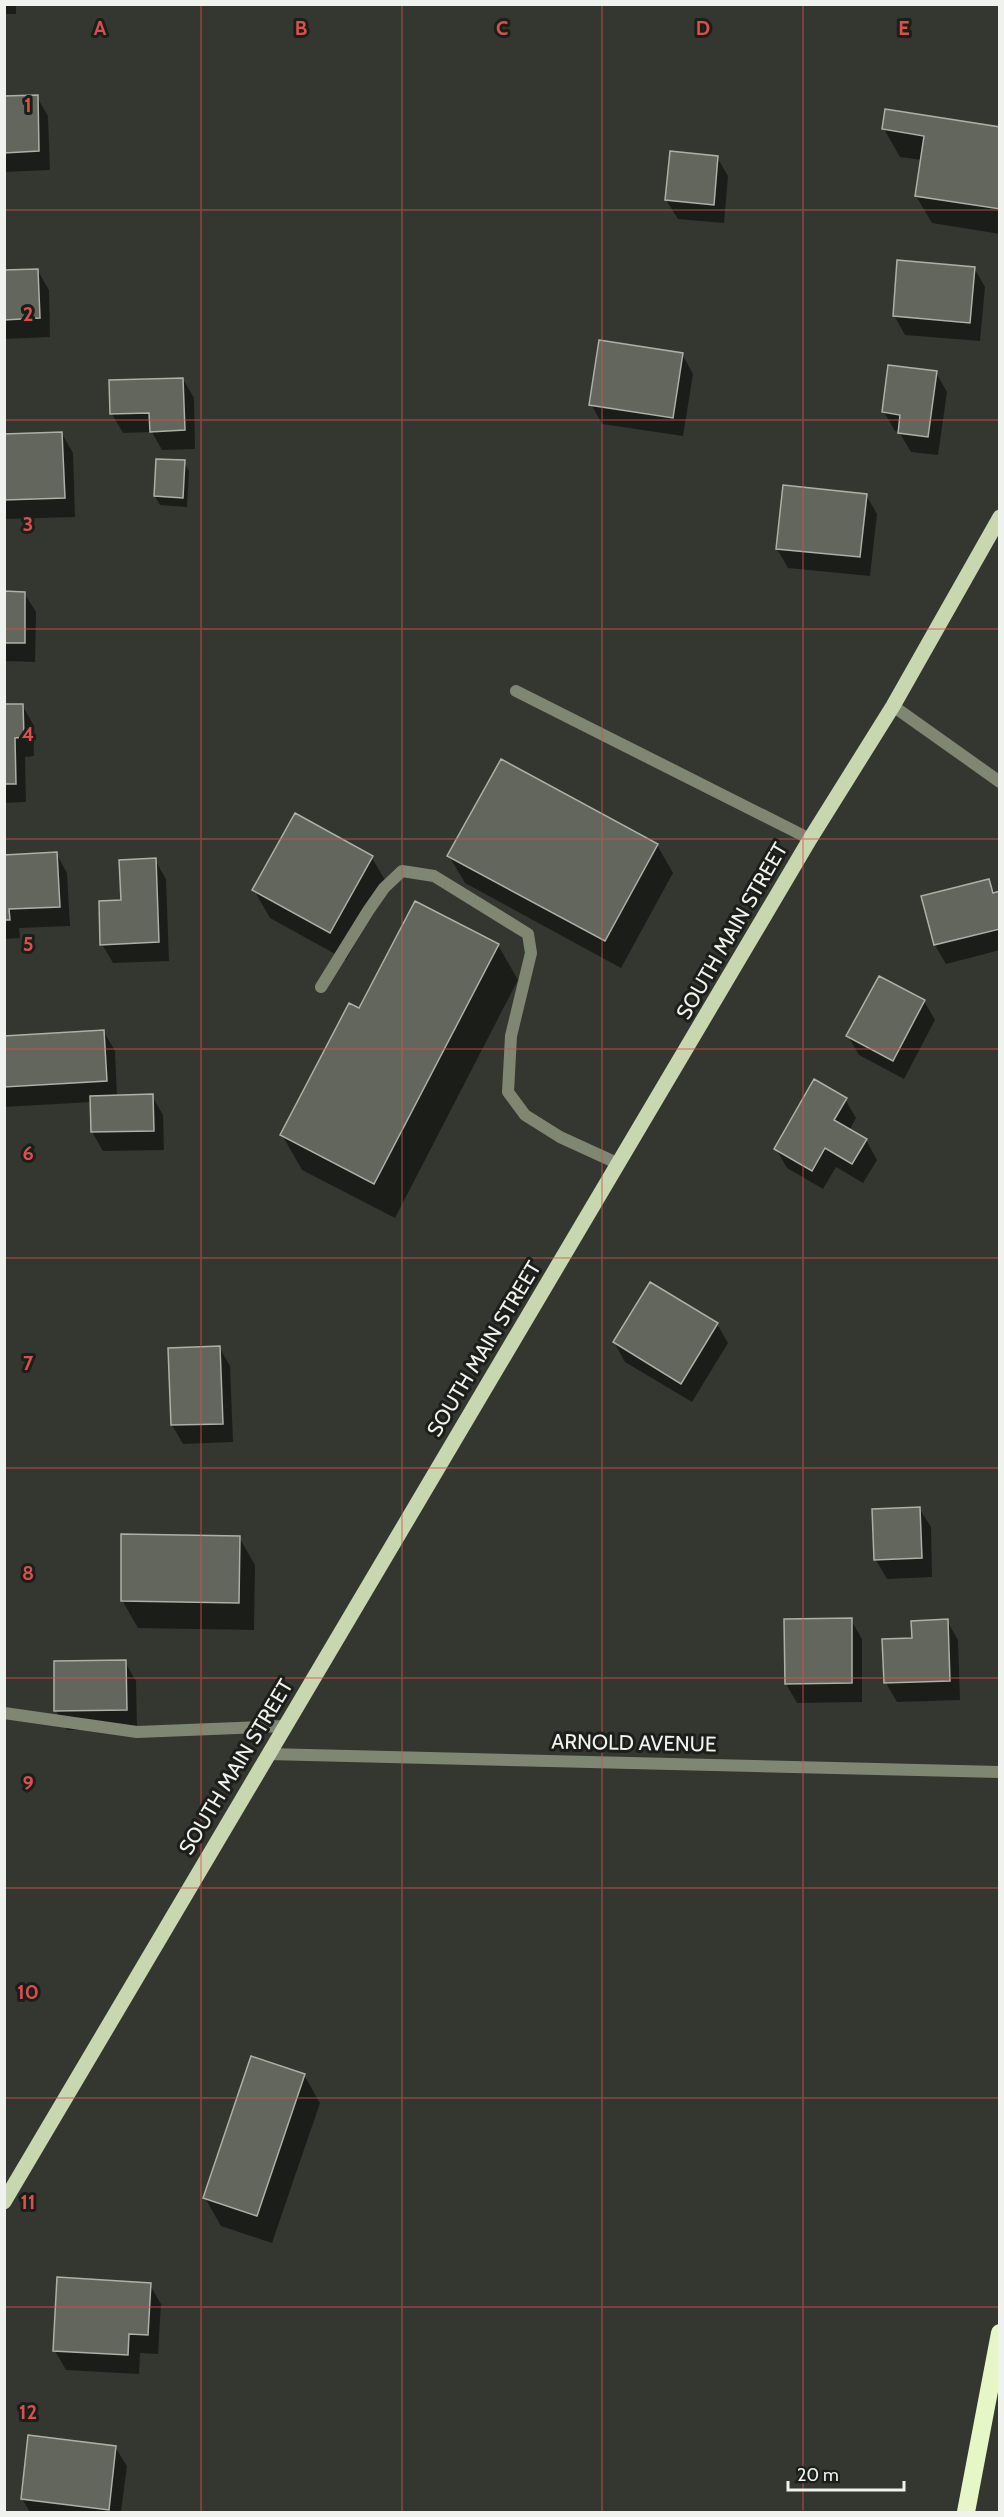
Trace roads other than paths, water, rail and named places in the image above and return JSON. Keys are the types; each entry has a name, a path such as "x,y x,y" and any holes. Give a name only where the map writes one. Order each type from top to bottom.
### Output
{"highway":[{"path":"966,2512 999,2333"}],"main road":[{"name":"SOUTH MAIN STREET","path":"6,2196 810,839 893,706 999,517"}],"street":[{"path":"516,692 810,839"},
{"path":"893,706 999,782"},
{"path":"321,987 384,888 402,871 434,876 528,934 531,953 511,1036 508,1092 525,1115 560,1137 619,1164"},
{"path":"4,1713 137,1732 284,1726"},
{"name":"ARNOLD AVENUE","path":"268,1754 999,1772"}]}
